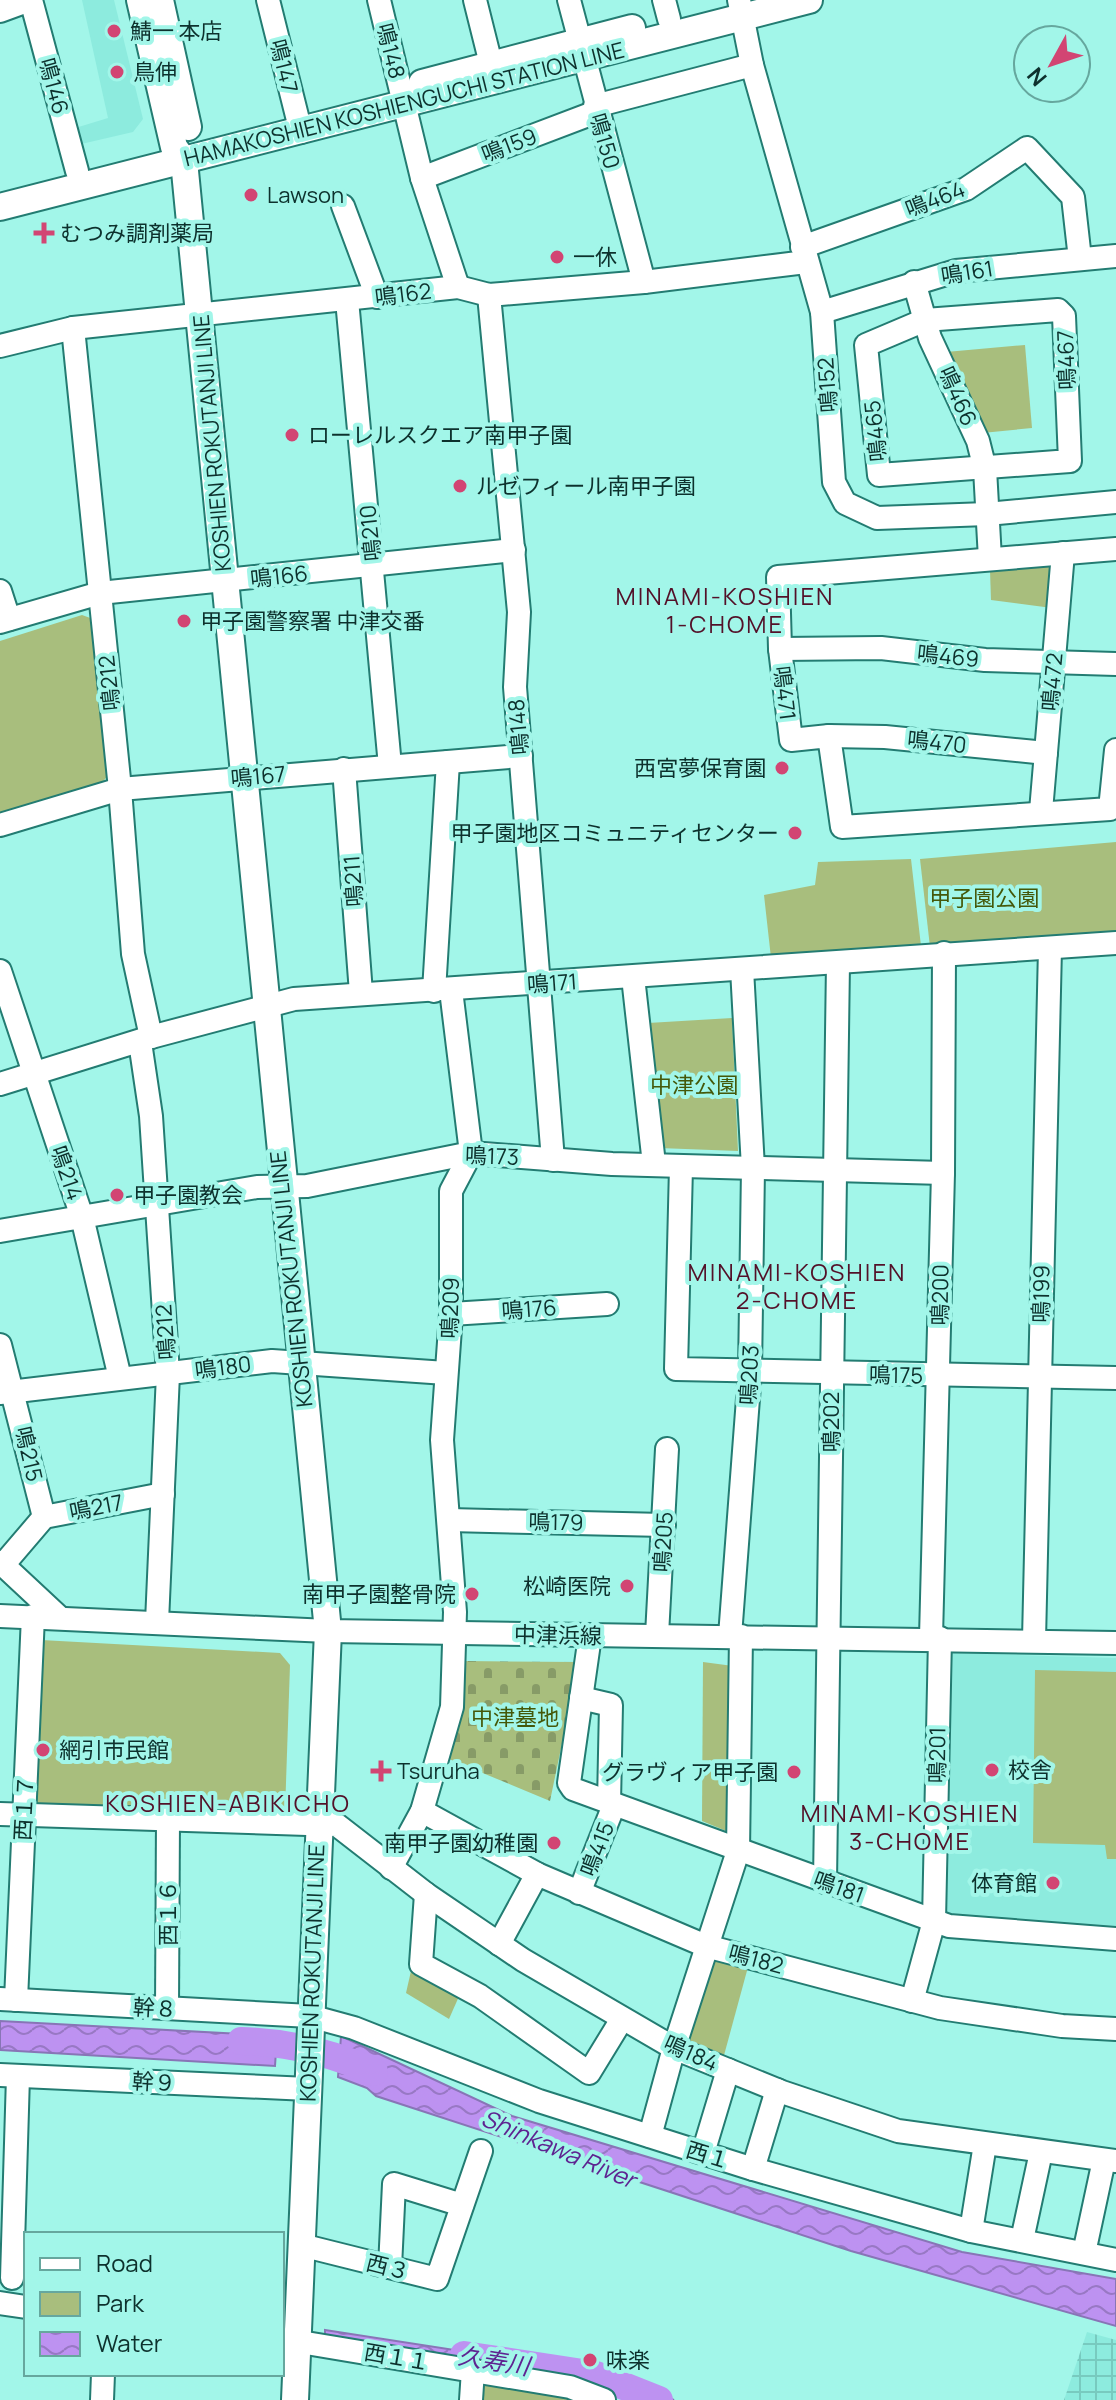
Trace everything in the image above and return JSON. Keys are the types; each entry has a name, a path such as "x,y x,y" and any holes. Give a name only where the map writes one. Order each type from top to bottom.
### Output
{"main road":[{"path":"140,0 183,150"},
{"path":"160,0 183,150"},
{"name":"HAMAKOSHIEN KOSHIENGUCHI STATION LINE","path":"402,97 491,64 582,50 667,9 809,0"},
{"name":"HAMAKOSHIEN KOSHIENGUCHI STATION LINE","path":"0,192 77,171 183,150 402,97 740,6"},
{"name":"HAMAKOSHIEN KOSHIENGUCHI STATION LINE","path":"0,207 183,150"},
{"name":"KOSHIEN ROKUTANJI LINE","path":"183,150 202,316 224,582 299,1365 328,1631 301,2245 290,2328 295,2400"}],"street":[{"path":"0,11 31,0"},
{"name":"鳴146","path":"31,0 77,171"},
{"name":"鳴147","path":"268,0 298,123"},
{"name":"鳴148","path":"379,0 422,178 458,287"},
{"path":"475,0 491,64"},
{"name":"鳴150","path":"569,0 595,109 644,282"},
{"name":"鳴152","path":"740,6 752,65 822,312 834,482 845,503 877,518 987,514 1116,502"},
{"name":"鳴159","path":"422,178 595,109 752,65"},
{"name":"鳴464","path":"804,255 966,189 1027,148 1073,197 1080,259"},
{"path":"343,206 377,297"},
{"name":"鳴162","path":"0,346 73,328 458,287 489,295 644,282 804,255"},
{"name":"鳴161","path":"822,312 956,271 1116,256"},
{"name":"鳴466","path":"914,282 925,320 978,441 985,469 987,514"},
{"name":"鳴148","path":"489,295 519,612 515,687 542,983 553,1160"},
{"name":"鳴210","path":"347,300 390,766"},
{"name":"鳴467","path":"925,320 1058,310 1064,316 1070,461 985,469"},
{"name":"鳴465","path":"925,320 866,345 879,475 985,469"},
{"name":"鳴212","path":"73,328 120,789 133,954 146,1040 168,1374 157,1622"},
{"path":"987,514 990,559"},
{"name":"鳴471","path":"1116,549 778,577 780,649 791,740 829,736 842,827 1041,811 1110,809 1116,750"},
{"name":"鳴166","path":"5,620 100,593 514,550"},
{"name":"鳴472","path":"1041,811 1063,553"},
{"path":"0,591 5,620"},
{"name":"鳴469","path":"780,649 881,648 985,660 1116,664"},
{"name":"鳴470","path":"829,736 885,737 1046,753"},
{"name":"鳴167","path":"0,825 120,789 243,776 521,756"},
{"path":"448,762 443,990 471,1153"},
{"name":"鳴211","path":"344,769 361,993"},
{"name":"鳴171","path":"0,1084 294,999 1116,943"},
{"name":"鳴199","path":"1034,1640 1050,948"},
{"name":"鳴200","path":"935,1638 944,953"},
{"name":"鳴202","path":"825,1882 838,963"},
{"name":"鳴203","path":"650,2136 674,2048 738,1851 736,1636 750,1372 753,1168 742,969"},
{"name":"鳴214","path":"0,971 82,1217 120,1378"},
{"path":"633,977 654,1164"},
{"name":"鳴173","path":"0,1231 257,1187 307,1186 471,1153 681,1167 943,1173"},
{"name":"鳴209","path":"391,1868 422,1811 452,1707 456,1632 442,1440 451,1314 451,1191 471,1153"},
{"name":"鳴175","path":"681,1167 676,1369 1116,1378"},
{"name":"鳴176","path":"451,1314 607,1304"},
{"name":"鳴215","path":"0,1345 7,1392 44,1517"},
{"name":"鳴180","path":"7,1392 272,1361 446,1373"},
{"name":"鳴205","path":"657,1635 667,1449"},
{"name":"鳴217","path":"2,1564 44,1517 163,1494"},
{"name":"鳴179","path":"449,1520 664,1525"},
{"path":"2,1564 59,1617"},
{"name":"中津浜線","path":"0,1616 328,1631 1116,1643"},
{"name":"西１７","path":"8,1999 24,1814 33,1616"},
{"path":"590,1636 581,1698 611,1705 612,1804"},
{"name":"鳴201","path":"912,2001 934,1921 935,1638"},
{"name":"鳴181","path":"581,1698 569,1783 573,1789 934,1921 978,1929 1116,1939"},
{"name":"鳴415","path":"579,1893 612,1804"},
{"name":"鳴182","path":"422,1811 537,1874 706,1946 912,2001 1062,2026 1116,2029"},
{"path":"0,1814 318,1822"},
{"name":"西１６","path":"167,2008 168,1818"},
{"name":"鳴184","path":"318,1822 337,1825 426,1894 499,1944 674,2048 777,2090 898,2131 1110,2160"},
{"path":"499,1944 537,1874"},
{"path":"426,1894 421,1964 480,1996 589,2073 622,2019"},
{"name":"幹８","path":"8,1999 167,2008 310,2023"},
{"name":"西１","path":"310,2023 354,2028 539,2101 753,2169 971,2231 1116,2260"},
{"path":"703,2153 728,2070"},
{"path":"9,2075 7,2190 13,2278"},
{"name":"幹９","path":"9,2075 308,2082"},
{"path":"753,2169 777,2090"},
{"path":"971,2231 985,2144"},
{"name":"西３","path":"301,2245 437,2279 481,2151"},
{"path":"1022,2240 1041,2152"},
{"path":"1084,2253 1110,2160"},
{"path":"390,2267 394,2184 462,2205"},
{"path":"0,2303 24,2307"},
{"name":"西１１","path":"290,2328 473,2370 570,2387 604,2400"},
{"path":"471,2400 473,2370"},
{"path":"102,2400 103,2376"}],"shaded area":[{"path":"82,0 114,0 143,119 133,132 77,145 72,129 108,118"},
{"path":"946,1653 1116,1658 1116,1931 947,1919 941,1911"},
{"path":"1087,2332 1116,2340 1116,2400 1064,2400"}],"green space":[{"path":"1025,345 1032,428 982,433 946,352"},
{"path":"1042,563 1053,570 1052,608 991,600 990,570"},
{"path":"82,615 93,619 109,774 102,783 0,816 0,641"},
{"name":"甲子園公園","path":"1116,842 1116,931 930,947 920,859"},
{"path":"911,859 921,946 771,958 764,895 815,885 818,862"},
{"name":"中津公園","path":"732,1018 738,1151 659,1148 648,1023"},
{"path":"41,1640 280,1653 290,1665 285,1812 35,1807"},
{"name":"中津墓地","path":"464,1661 579,1662 550,1801 449,1759 464,1709"},
{"path":"703,1662 733,1666 731,1833 702,1821"},
{"path":"1035,1670 1116,1672 1116,1859 1107,1859 1105,1845 1033,1843"},
{"path":"717,1958 748,1967 723,2059 688,2041 686,2029 708,1963"},
{"path":"411,1971 460,1994 449,2019 406,1993"},
{"path":"489,2382 575,2400 482,2400 482,2387"}],"water":[{"path":"0,2021 277,2036 275,2066 0,2050"},
{"path":"341,2036 512,2116 962,2252 1116,2279 1116,2326 851,2251 376,2096 367,2088 338,2077"},
{"path":"325,2330 500,2357 499,2364 325,2338"},
{"path":"598,2371 674,2400 641,2400 596,2382"}],"waterway":[{"name":"Shinkawa River","path":"241,2041 309,2050 374,2072"},
{"name":"久寿川","path":"464,2355 596,2375 659,2400"}],"place":[{"name":"鯖一 本店","path":"114,31"},
{"name":"鳥伸","path":"117,72"},
{"name":"Lawson","path":"251,195"},
{"name":"むつみ調剤薬局","path":"44,233"},
{"name":"一休","path":"557,257"},
{"name":"ローレルスクエア南甲子園","path":"292,435"},
{"name":"ルゼフィール南甲子園","path":"460,486"},
{"name":"甲子園警察署 中津交番","path":"184,621"},
{"name":"西宮夢保育園","path":"782,768"},
{"name":"甲子園地区コミュニティセンター","path":"795,833"},
{"name":"甲子園教会","path":"117,1195"},
{"name":"松崎医院","path":"627,1586"},
{"name":"南甲子園整骨院","path":"472,1594"},
{"name":"網引市民館","path":"43,1750"},
{"name":"校舎","path":"992,1770"},
{"name":"Tsuruha","path":"381,1771"},
{"name":"グラヴィア甲子園","path":"794,1772"},
{"name":"南甲子園幼稚園","path":"554,1843"},
{"name":"体育館","path":"1053,1883"},
{"name":"味楽","path":"590,2360"}],"district":[{"name":"MINAMI-KOSHIEN 1-CHOME","path":"725,609"},
{"name":"MINAMI-KOSHIEN 2-CHOME","path":"797,1285"},
{"name":"KOSHIEN-ABIKICHO","path":"228,1802"},
{"name":"MINAMI-KOSHIEN 3-CHOME","path":"910,1826"}]}
